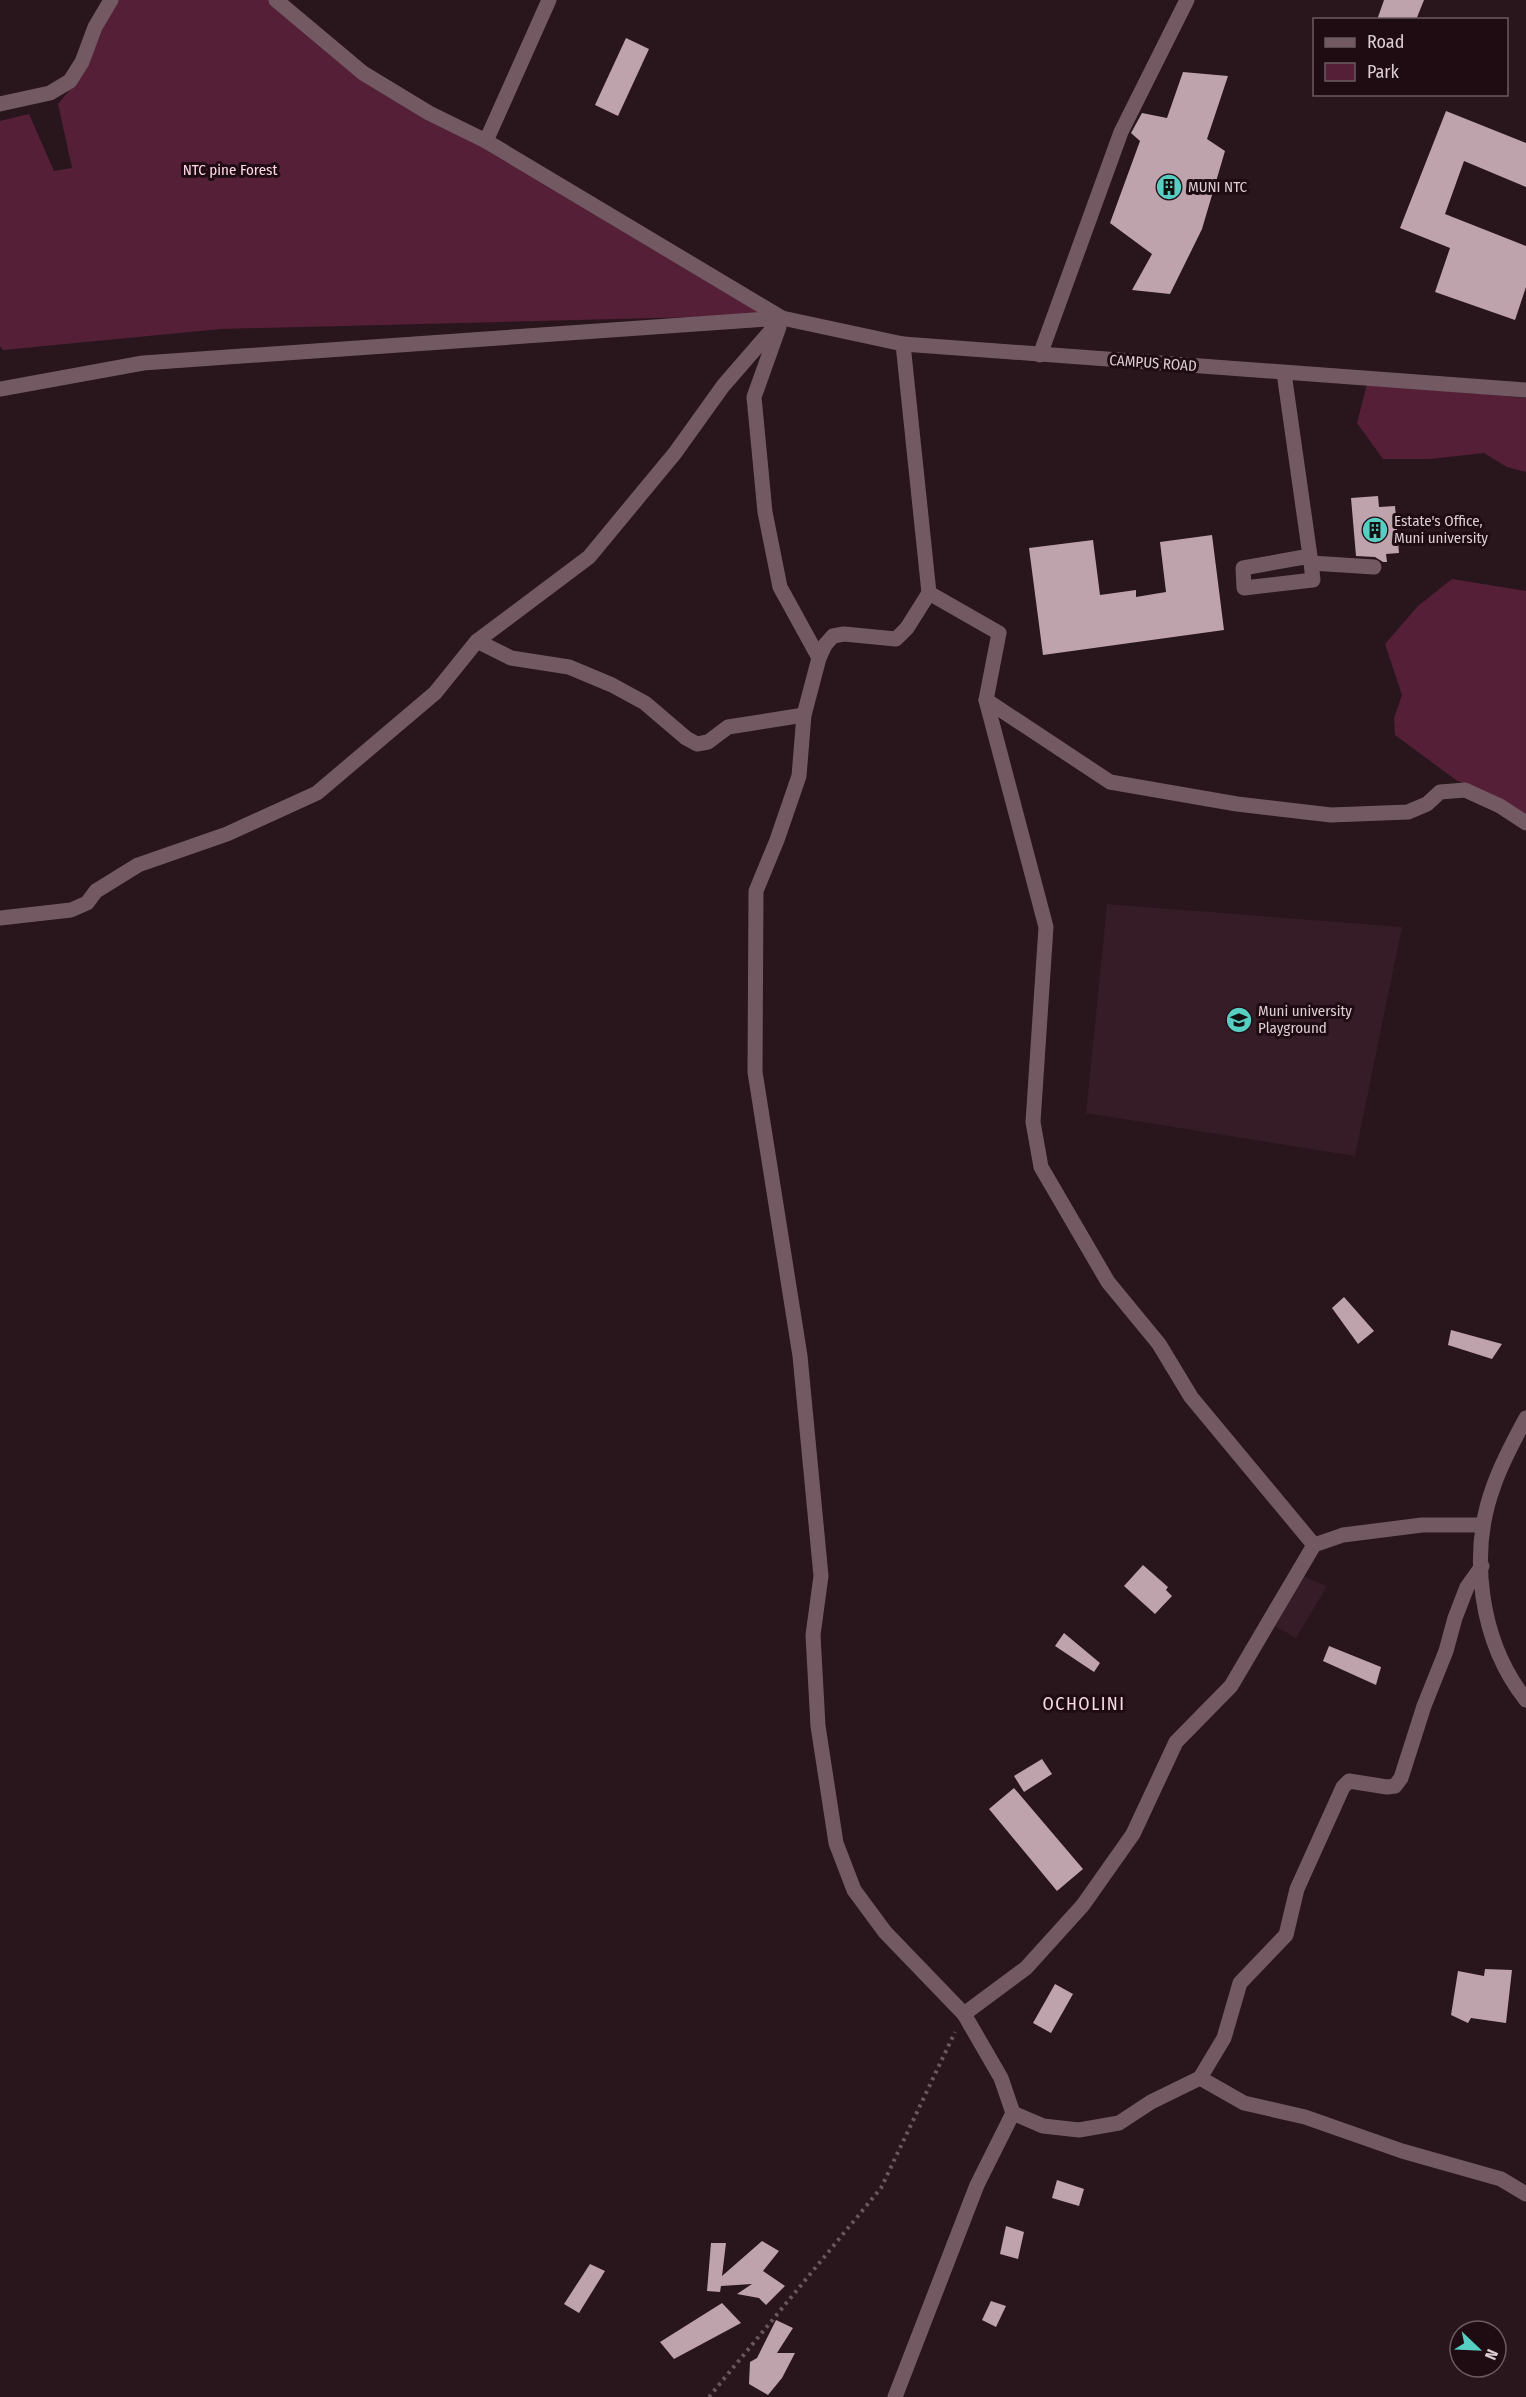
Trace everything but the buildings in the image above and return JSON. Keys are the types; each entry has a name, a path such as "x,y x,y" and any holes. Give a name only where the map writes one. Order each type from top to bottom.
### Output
{"street":[{"path":"0,104 50,93 70,81 82,62 95,27 111,0"},
{"path":"276,0 363,73 429,113 486,141 782,318"},
{"path":"486,141 549,0"},
{"path":"1040,355 1121,132 1187,0"},
{"path":"0,389 143,363 782,318"},
{"path":"0,918 71,910 87,903 96,891 138,865 227,834 317,794 435,693 477,641 589,557 675,453 723,386 782,318"},
{"path":"782,318 754,397 765,512 780,587 819,657"},
{"name":"CAMPUS ROAD","path":"782,318 903,344 1526,390"},
{"path":"895,2397 977,2185 1013,2113 1001,2078 964,2014 885,1932 854,1890 836,1843 818,1726 813,1635 821,1576 800,1356 755,1072 756,891 777,840 799,776 804,716 819,657 833,636 844,634 896,639 907,628 929,592 903,344"},
{"path":"1284,373 1310,556 1243,568 1244,588 1312,580 1311,563 1374,567"},
{"path":"929,592 999,633 986,700 1046,927 1033,1122 1041,1167 1108,1282 1159,1344 1191,1397 1314,1545"},
{"path":"477,641 511,658 569,667 612,685 645,703 686,738 698,744 708,742 728,727 804,716"},
{"path":"986,700 1110,782 1237,804 1331,815 1408,812 1427,804 1440,792 1465,790 1500,806 1526,823"},
{"path":"1526,1418 1493,1486 1483,1525 1482,1566 1484,1610 1496,1652 1516,1688 1526,1700"},
{"path":"964,2014 1026,1968 1083,1905 1133,1834 1176,1742 1231,1686 1314,1545 1343,1535 1422,1525 1483,1525"},
{"path":"1013,2113 1043,2126 1079,2130 1119,2123 1151,2102 1200,2078 1224,2038 1240,1983 1286,1935 1297,1889 1343,1787 1349,1781 1387,1787 1395,1786 1401,1778 1424,1706 1446,1651 1455,1618 1467,1587 1482,1566"},
{"path":"1200,2078 1244,2103 1305,2117 1402,2151 1501,2179 1526,2194"}],"path":[{"path":"710,2397 881,2188 964,2014"}],"shaded area":[{"name":"Muni university Playground","path":"1107,904 1402,927 1355,1156 1086,1113"},
{"path":"1302,1576 1327,1586 1296,1638 1275,1626"}],"green space":[{"name":"NTC pine Forest","path":"115,0 275,0 372,85 486,148 770,315 221,329 3,350 0,346 0,121 29,114 54,171 72,168 58,104 78,80"},
{"path":"1367,384 1526,398 1526,472 1507,467 1484,453 1430,459 1383,459 1357,423"},
{"path":"1452,579 1526,591 1526,819 1498,798 1456,780 1395,735 1394,718 1402,695 1385,644 1418,606"}],"place":[{"name":"MUNI NTC","path":"1169,187"},
{"name":"Estate's Office, Muni university","path":"1375,530"},
{"name":"Muni university Playground","path":"1239,1020"}],"district":[{"name":"OCHOLINI","path":"1084,1704"}]}
